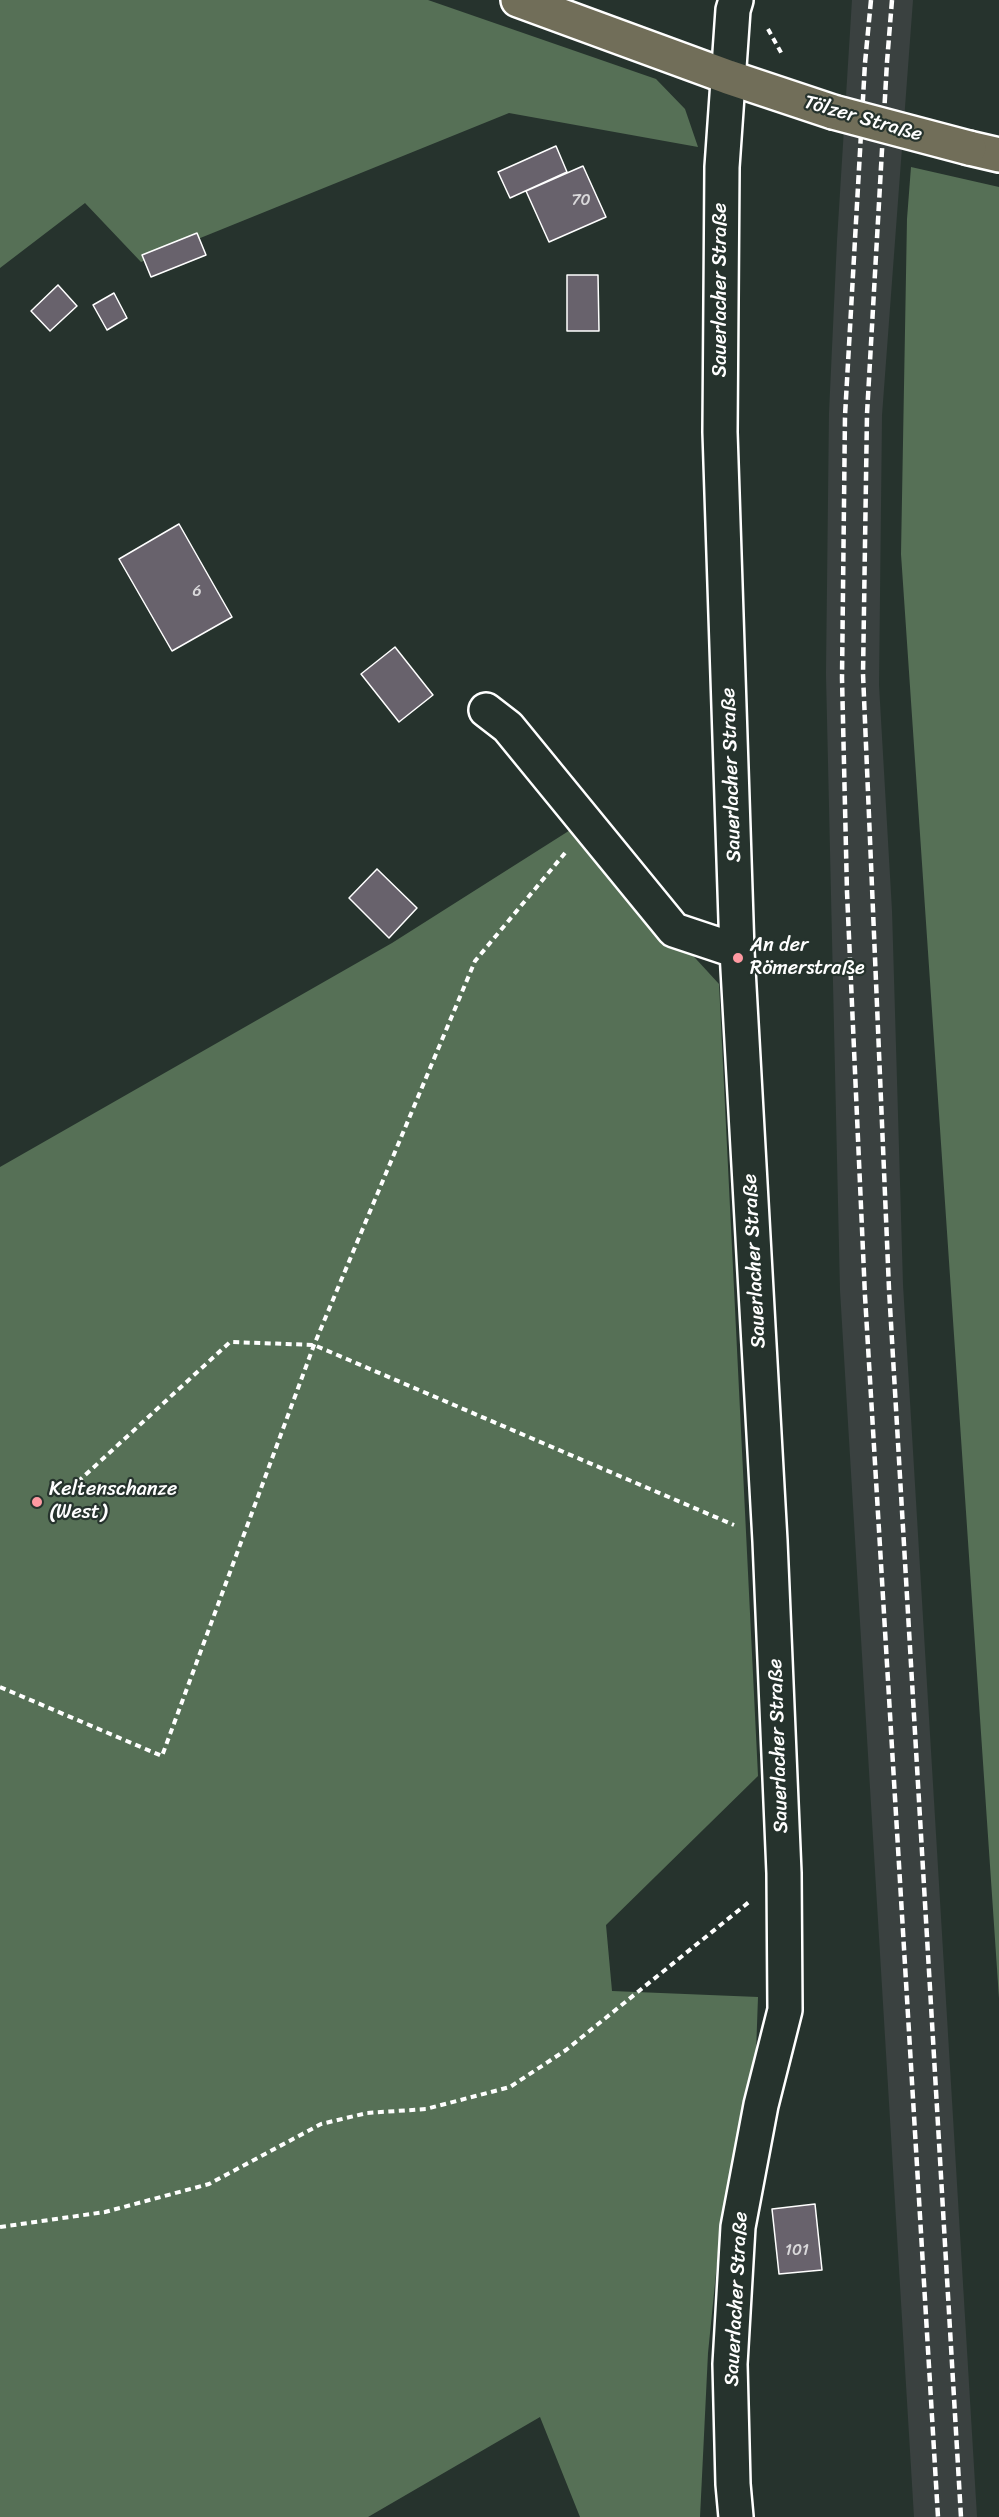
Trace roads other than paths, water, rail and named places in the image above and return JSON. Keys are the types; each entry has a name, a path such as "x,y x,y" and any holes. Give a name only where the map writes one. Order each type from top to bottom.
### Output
{"main road":[{"name":"Tölzer Straße","path":"518,0 728,77 833,112 984,152"}],"street":[{"name":"Sauerlacher Straße","path":"734,5 722,167 720,432 737,951 770,1541 784,1873 784,2010 761,2105 738,2227 730,2364 736,2517"},
{"path":"486,710 508,727 674,930 737,951"}],"railway":[{"path":"871,0 865,63 845,416 842,678 847,892 865,1296 938,2517"},
{"path":"892,0 867,414 863,674 889,1289 961,2517"}],"place":[{"name":"An der Römerstraße","path":"738,958"},
{"name":"Keltenschanze (West)","path":"37,1502"}]}
